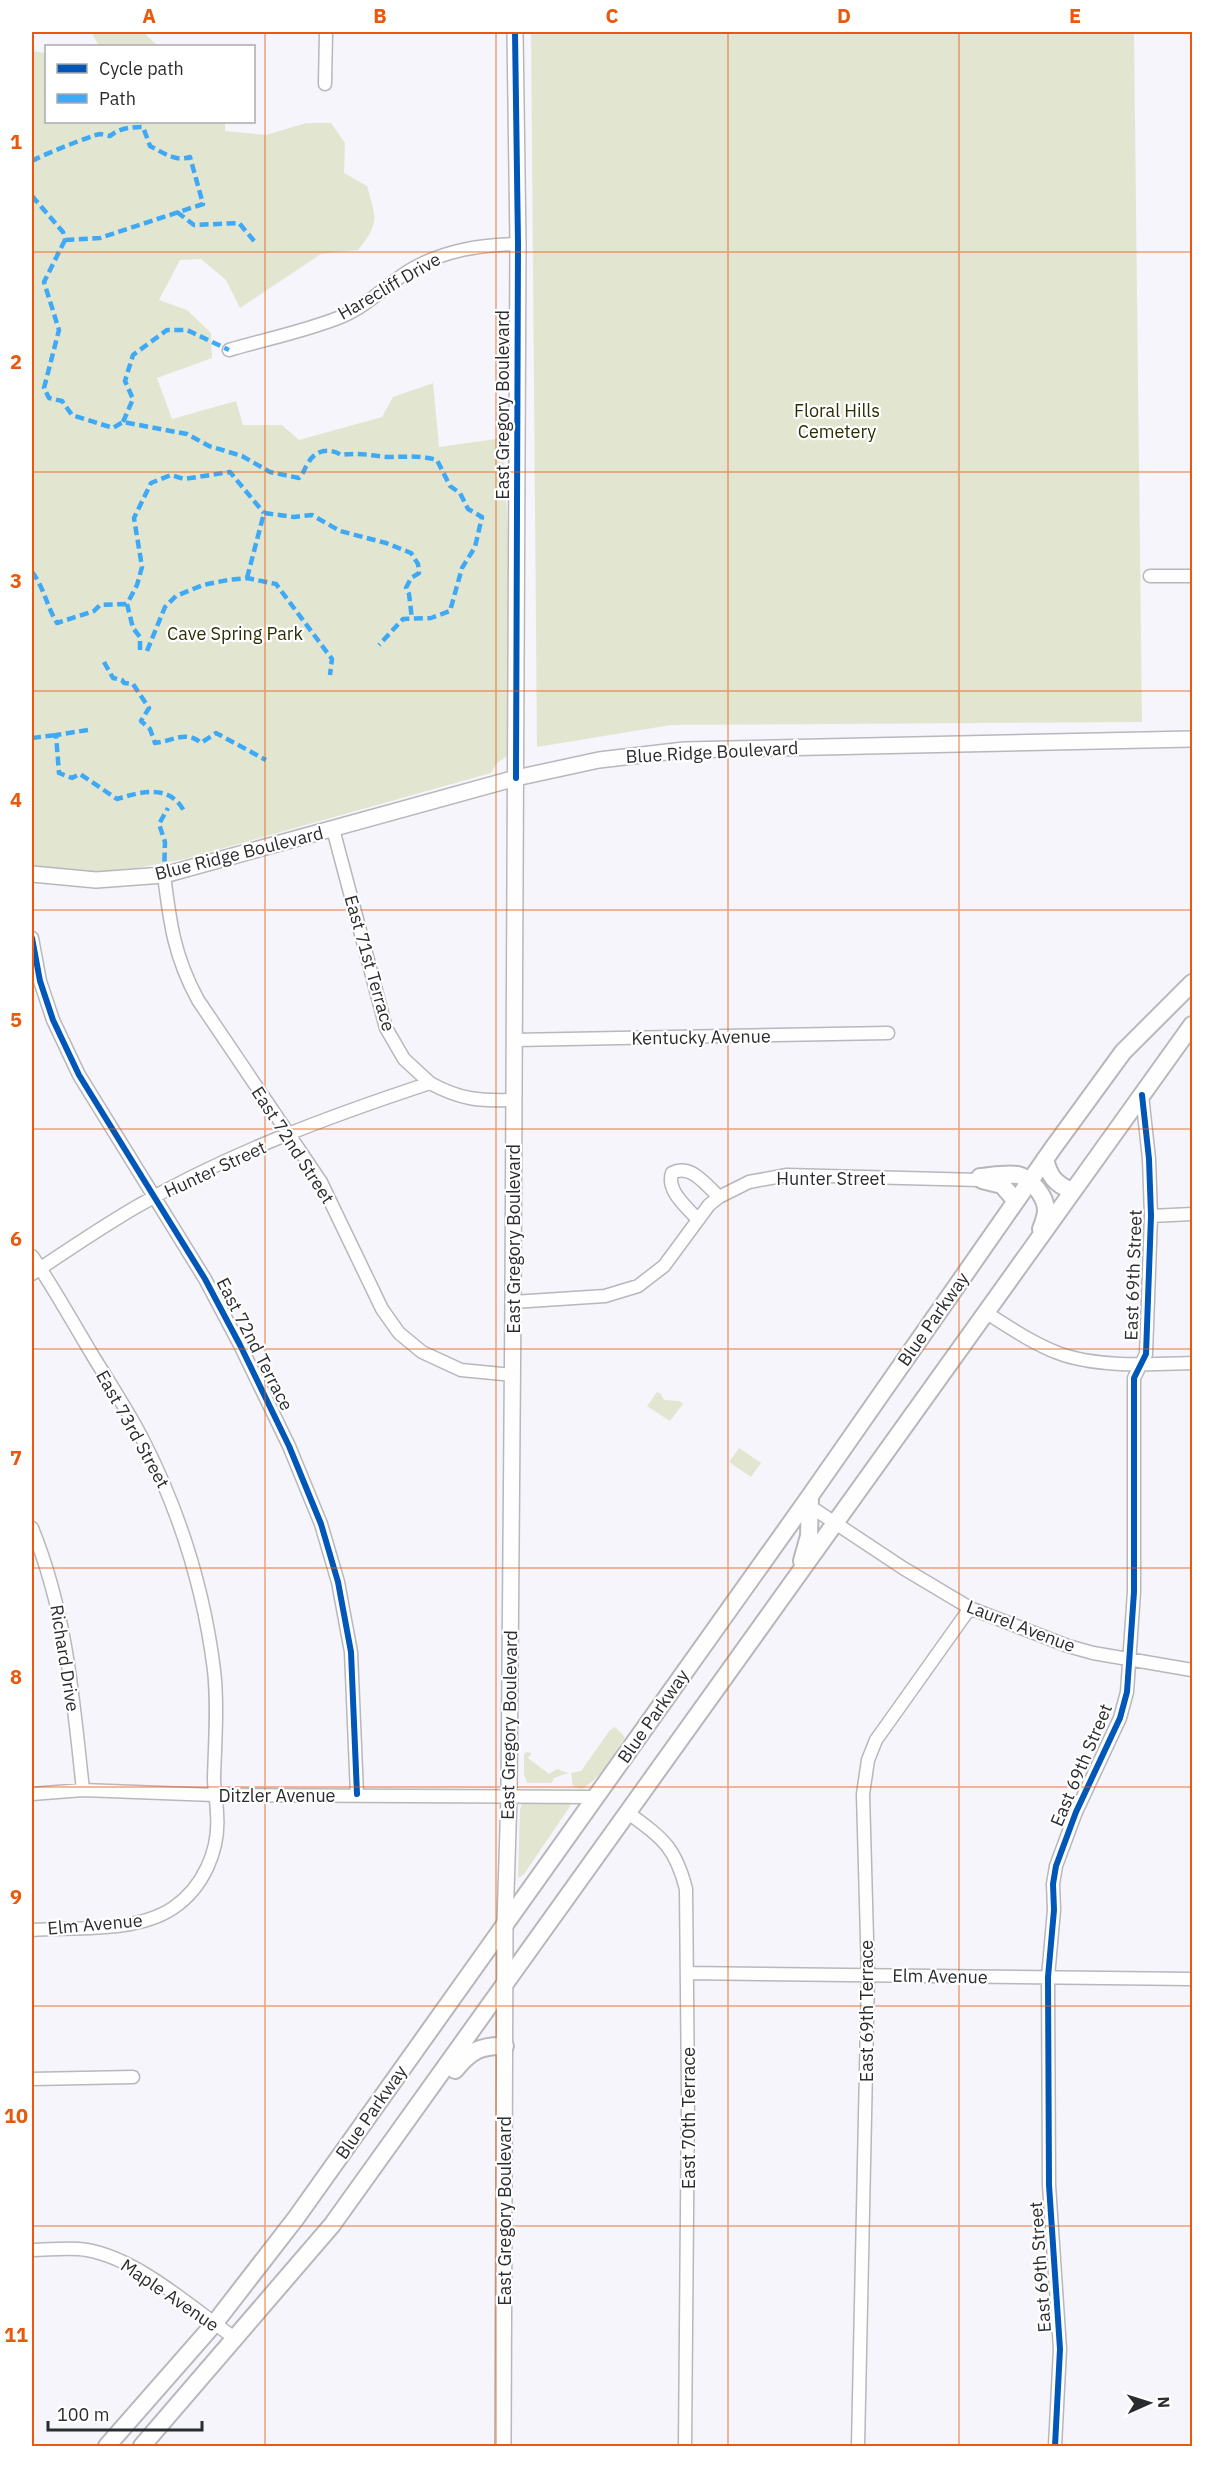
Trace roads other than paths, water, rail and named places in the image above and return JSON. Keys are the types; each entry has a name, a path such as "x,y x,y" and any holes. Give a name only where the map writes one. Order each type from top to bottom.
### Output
{"highway":[{"name":"Blue Parkway","path":"107,2446 214,2324 296,2218 808,1502 1015,1200 1123,1052 1192,983"},
{"name":"Blue Parkway","path":"142,2446 332,2225 1192,1025"},
{"path":"1045,1159 1048,1172 1055,1183 1072,1191"},
{"path":"980,1178 1007,1174 1020,1175 1030,1180 1042,1198 1046,1210 1038,1238"},
{"path":"980,1178 1002,1185 1015,1200"},
{"path":"796,1576 809,1536 808,1502"},
{"path":"406,2122 425,2108 471,2052 484,2047 505,2046"}],"main road":[{"name":"East Gregory Boulevard","path":"503,2446 505,1924 509,1796 516,778 518,244 515,32"},
{"name":"Blue Ridge Boulevard","path":"32,874 96,880 164,874 516,778 599,760 684,750 1192,739"}],"street":[{"path":"325,84 326,32"},
{"name":"Harecliff Drive","path":"229,350 344,316 369,302 411,270 445,254 481,245 518,244"},
{"path":"1150,576 1192,576"},
{"name":"East 71st Terrace","path":"333,829 386,1028 404,1059 430,1083"},
{"name":"East 72nd Street","path":"164,874 172,938 185,976 198,1000 287,1135 321,1182 382,1309 399,1333 422,1352 461,1370 513,1375"},
{"name":"East 72nd Terrace","path":"32,938 40,981 53,1020 70,1057 205,1279 289,1446 321,1524 338,1581 351,1652 357,1794"},
{"name":"Kentucky Avenue","path":"514,1040 888,1033"},
{"path":"430,1083 446,1092 469,1100 514,1100"},
{"name":"Hunter Street","path":"36,1271 156,1197 287,1135 371,1102 430,1083"},
{"name":"East 69th Street","path":"1054,2446 1060,2349 1049,2185 1048,1977 1056,1866 1076,1812 1120,1718 1127,1692 1134,1592 1134,1378 1146,1354 1151,1216 1149,1159 1142,1095"},
{"path":"698,1220 671,1188 672,1173 686,1170 695,1175 719,1197"},
{"name":"Hunter Street","path":"513,1302 605,1296 638,1286 664,1266 708,1205 749,1182 787,1175 980,1178"},
{"path":"1151,1216 1192,1215"},
{"name":"East 73rd Street","path":"32,1256 36,1271 143,1440 167,1489 186,1541 203,1604 214,1669 216,1691 214,1795"},
{"path":"985,1312 1059,1354 1102,1362 1141,1365 1192,1363"},
{"name":"Laurel Avenue","path":"808,1502 903,1568 970,1608 1068,1646 1130,1660 1192,1670"},
{"name":"Richard Drive","path":"32,1528 56,1600 67,1653 82,1790"},
{"name":"East 69th Terrace","path":"858,2446 868,1975 863,1794 868,1760 885,1725 970,1608"},
{"name":"Ditzler Avenue","path":"32,1794 82,1790 214,1795 596,1797"},
{"name":"Elm Avenue","path":"32,1930 133,1924 154,1918 173,1908 190,1894 203,1876 212,1857 217,1836 218,1814 214,1795"},
{"name":"East 70th Terrace","path":"627,1812 665,1842 680,1867 686,1889 688,1973 685,2446"},
{"name":"Elm Avenue","path":"688,1973 1192,1979"},
{"path":"32,2079 133,2076"},
{"name":"Maple Avenue","path":"32,2250 83,2249 99,2252 133,2265 236,2339"}],"park label":[{"name":"Floral Hills Cemetery","path":"837,420"},
{"name":"Cave Spring Park","path":"235,633"}]}
